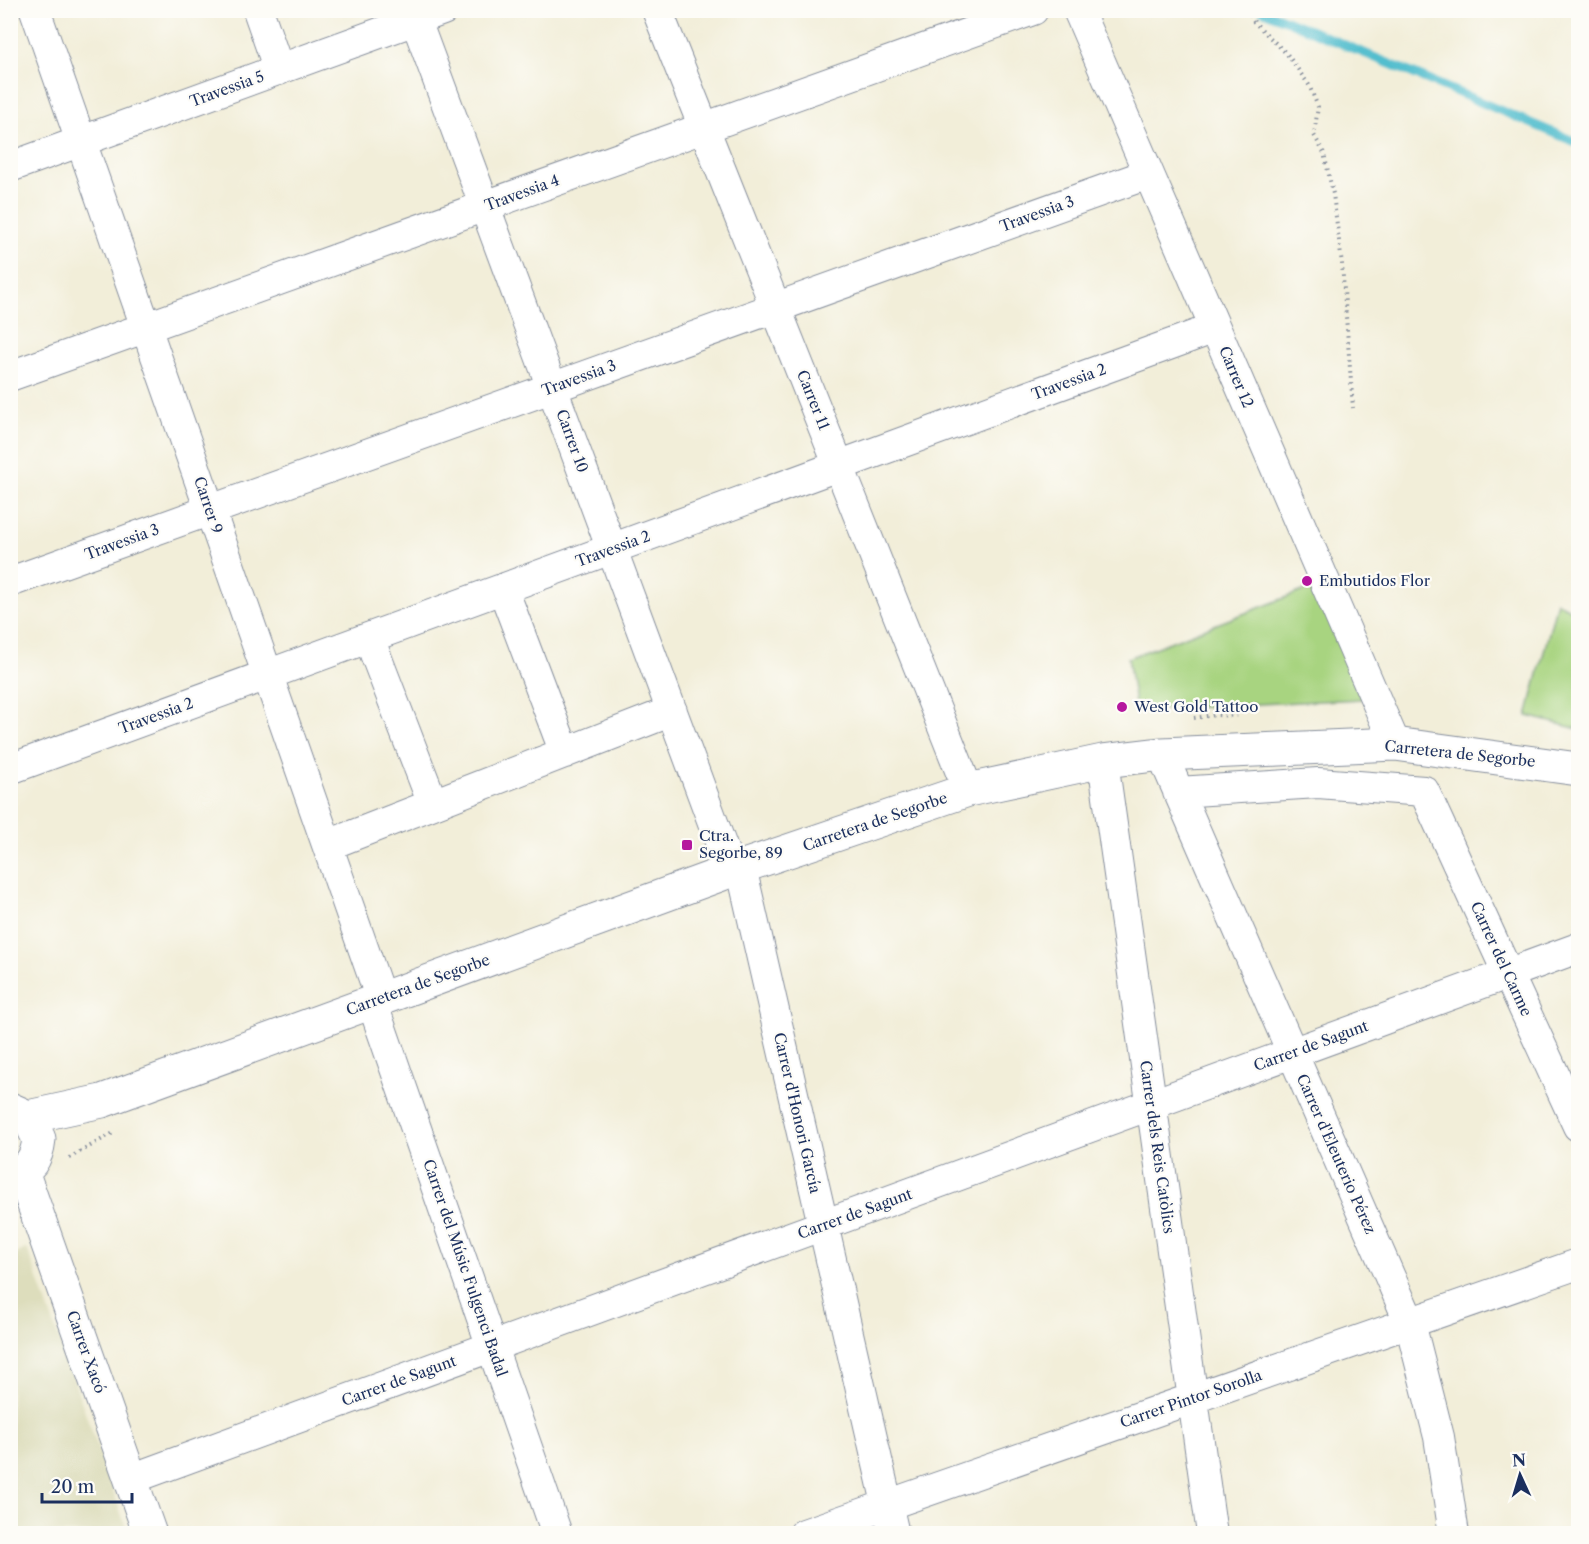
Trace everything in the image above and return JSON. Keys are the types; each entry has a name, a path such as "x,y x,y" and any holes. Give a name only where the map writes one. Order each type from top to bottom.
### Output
{"street":[{"name":"Carrer 9","path":"35,10 328,845 377,1000"},
{"path":"258,10 279,70"},
{"name":"Carrer 11","path":"657,10 968,790"},
{"name":"Travessia 4","path":"10,376 1033,10"},
{"name":"Carrer 12","path":"1078,10 1395,744"},
{"name":"Travessia 5","path":"10,167 279,70 424,14"},
{"name":"Carrer 10","path":"424,14 485,206 672,711 736,869"},
{"name":"Travessia 3","path":"10,582 1148,174"},
{"name":"Travessia 2","path":"10,769 1215,328"},
{"path":"503,589 565,753"},
{"path":"369,638 433,804"},
{"path":"328,845 672,711"},
{"name":"Carretera de Segorbe","path":"19,1113 102,1101 736,869 968,790 1102,761 1162,754 1395,744 1578,769"},
{"name":"Carrer d'Eleuterio Pérez","path":"1162,754 1410,1323 1439,1437 1454,1533"},
{"name":"Carrer dels Reis Catòlics","path":"1102,761 1212,1533"},
{"name":"Carrer del Carme","path":"1178,792 1318,783 1424,791 1578,1126"},
{"name":"Carrer d'Honori García","path":"736,869 823,1225 894,1533"},
{"name":"Carrer de Sagunt","path":"131,1479 1578,948"},
{"name":"Carrer del Músic Fulgenci Badal","path":"377,1000 492,1347 558,1533"},
{"name":"Carretera de Segorbe","path":"34,1164 102,1101"},
{"name":"Carrer Xacó","path":"19,1113 39,1139 34,1164 131,1479 150,1533"},
{"name":"Carrer Pintor Sorolla","path":"804,1533 1578,1264"}],"path":[{"path":"1248,10 1254,22 1287,54 1309,85 1317,107 1314,135 1324,153 1333,194 1342,264 1353,408"},
{"path":"34,1164 120,1129"}],"shaded area":[{"path":"27,1248 128,1533 11,1533 11,1257"}],"green space":[{"path":"1316,586 1362,699 1136,710 1128,658"},
{"path":"1557,602 1578,614 1578,729 1527,716"}],"waterway":[{"path":"1262,10 1578,143"}],"place":[{"name":"Embutidos Flor","path":"1307,581"},
{"name":"West Gold Tattoo","path":"1122,707"},
{"name":"Ctra. Segorbe, 89","path":"687,845"}]}
